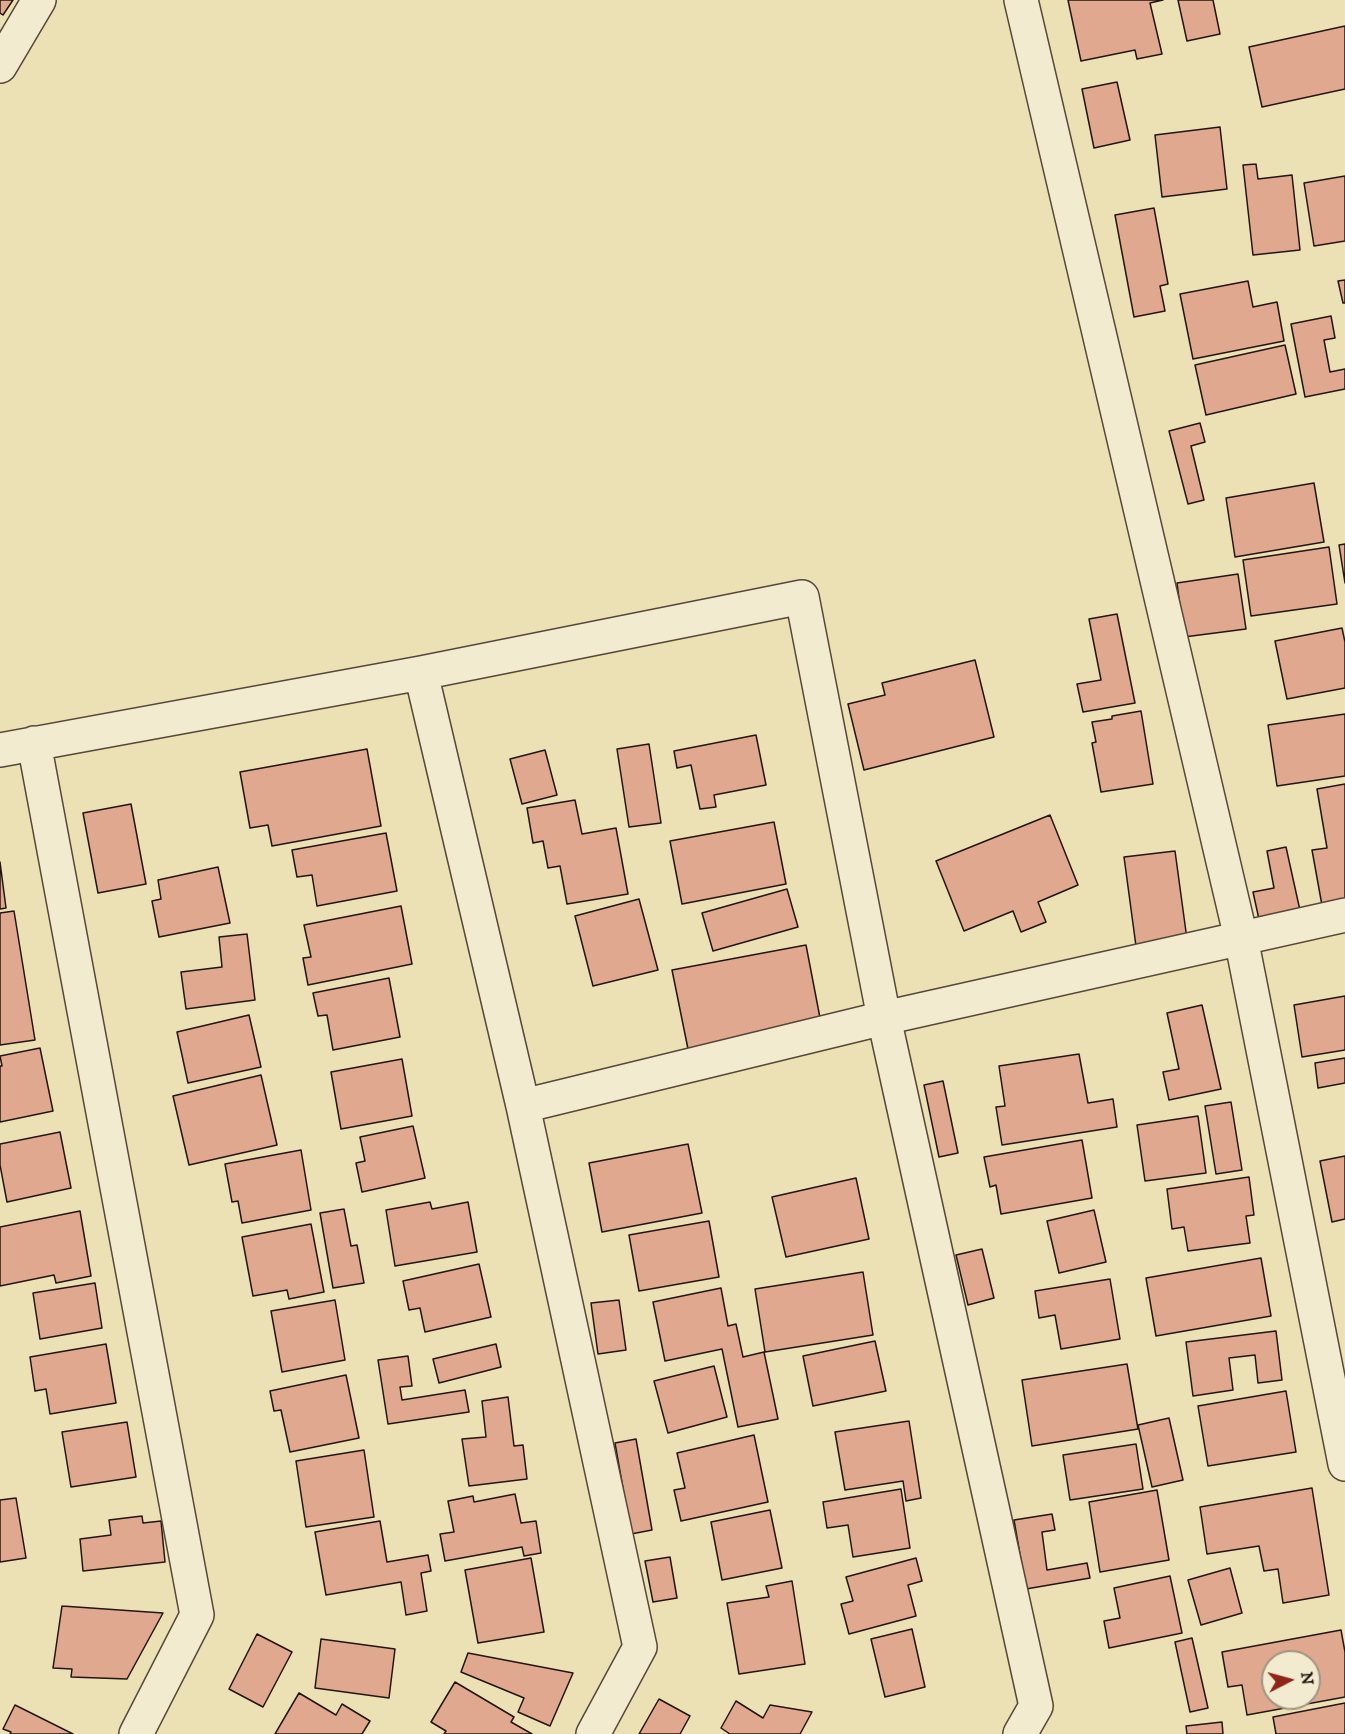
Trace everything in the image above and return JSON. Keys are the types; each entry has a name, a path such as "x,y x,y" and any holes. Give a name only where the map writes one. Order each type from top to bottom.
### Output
{"street":[{"path":"0,66 39,0"},
{"path":"1021,0 1241,938 1345,1464"},
{"path":"0,750 421,673 802,597 884,1018 1036,1706 1020,1734"},
{"path":"421,673 523,1106 640,1647 593,1734"},
{"path":"33,743 197,1615 136,1734"},
{"path":"523,1106 884,1018 1345,915"}],"building":[{"path":"0,0 13,0 3,15 0,13"},
{"path":"1068,0 1163,0 1150,3 1162,54 1137,59 1135,50 1081,61"},
{"path":"1178,0 1213,0 1220,34 1187,41"},
{"path":"1345,26 1345,89 1262,107 1249,47"},
{"path":"1117,82 1130,140 1094,148 1082,89"},
{"path":"1220,127 1227,189 1162,197 1155,135"},
{"path":"1256,164 1258,179 1292,175 1300,250 1253,255 1243,165"},
{"path":"1345,176 1345,241 1314,246 1304,183"},
{"path":"1154,208 1168,284 1160,286 1165,311 1134,317 1115,215"},
{"path":"1345,280 1345,303 1343,303 1338,281"},
{"path":"1248,281 1253,307 1277,302 1284,341 1193,359 1180,294"},
{"path":"1331,316 1335,338 1324,340 1330,372 1345,369 1345,389 1305,397 1291,324"},
{"path":"1285,345 1296,394 1206,415 1195,365"},
{"path":"1200,423 1205,442 1191,446 1204,500 1188,504 1169,431"},
{"path":"1314,483 1324,542 1235,557 1226,498"},
{"path":"1345,544 1345,583 1339,545"},
{"path":"1329,547 1337,604 1251,616 1243,560"},
{"path":"1238,574 1246,629 1184,637 1177,583"},
{"path":"1117,614 1135,703 1083,712 1077,684 1101,680 1089,619"},
{"path":"1342,628 1345,642 1345,688 1287,699 1275,641"},
{"path":"975,660 994,737 864,770 848,704 885,695 882,683"},
{"path":"1141,711 1153,784 1101,792 1092,743 1096,742 1092,722"},
{"path":"1345,714 1345,776 1277,786 1268,725"},
{"path":"756,735 766,785 714,795 716,807 700,809 691,765 677,768 674,751"},
{"path":"649,744 661,823 629,827 617,749"},
{"path":"367,749 381,826 272,846 268,825 250,828 240,772"},
{"path":"545,750 557,795 522,804 510,759"},
{"path":"1345,784 1345,907 1323,911 1312,850 1327,848 1317,789"},
{"path":"575,800 582,834 616,828 628,894 567,904 560,866 548,868 543,841 533,843 527,808"},
{"path":"131,804 146,884 98,893 83,813"},
{"path":"1050,815 1078,885 1038,902 1046,922 1021,932 1013,911 964,931 936,861"},
{"path":"774,822 786,884 682,904 670,841"},
{"path":"386,833 397,891 317,906 312,875 297,877 292,850"},
{"path":"1286,847 1303,924 1262,933 1253,892 1274,888 1267,851"},
{"path":"1175,851 1189,954 1138,961 1124,857"},
{"path":"0,862 6,908 0,909"},
{"path":"218,867 230,923 159,937 152,901 161,899 158,880"},
{"path":"787,889 798,927 713,951 702,913"},
{"path":"639,899 658,970 593,986 575,916"},
{"path":"401,906 412,964 308,985 303,958 311,957 304,925"},
{"path":"14,911 35,1040 0,1045 0,913"},
{"path":"247,934 255,1000 186,1009 181,972 222,967 219,937"},
{"path":"806,945 821,1023 688,1049 672,970"},
{"path":"389,978 400,1037 333,1050 327,1015 318,1016 313,993"},
{"path":"1345,996 1345,1050 1302,1057 1294,1005"},
{"path":"1202,1005 1221,1089 1169,1100 1163,1072 1179,1069 1167,1013"},
{"path":"249,1015 261,1067 188,1083 177,1032"},
{"path":"40,1048 53,1111 0,1122 0,1066 2,1066 0,1056"},
{"path":"1079,1054 1088,1103 1113,1099 1117,1127 1002,1145 996,1107 1005,1106 999,1066"},
{"path":"1345,1058 1345,1083 1318,1088 1315,1063"},
{"path":"402,1059 412,1116 341,1129 331,1072"},
{"path":"261,1075 277,1145 189,1165 173,1096"},
{"path":"943,1081 958,1153 939,1157 924,1085"},
{"path":"1231,1102 1242,1170 1216,1174 1205,1106"},
{"path":"1198,1116 1206,1173 1145,1181 1137,1125"},
{"path":"413,1126 425,1178 362,1192 356,1163 365,1161 360,1137"},
{"path":"60,1132 71,1188 7,1202 0,1165 0,1144"},
{"path":"1082,1140 1092,1198 1001,1214 996,1185 990,1187 984,1157"},
{"path":"688,1144 702,1213 602,1232 589,1163"},
{"path":"301,1150 311,1210 242,1223 238,1201 232,1202 225,1164"},
{"path":"1345,1156 1345,1219 1332,1222 1320,1161"},
{"path":"1249,1177 1254,1215 1246,1216 1250,1243 1188,1251 1184,1227 1172,1229 1167,1189"},
{"path":"856,1178 869,1239 786,1257 772,1197"},
{"path":"430,1202 432,1209 468,1202 477,1252 395,1266 386,1210"},
{"path":"344,1209 351,1246 357,1245 364,1283 333,1288 320,1213"},
{"path":"1094,1210 1106,1262 1059,1273 1047,1221"},
{"path":"80,1211 91,1276 56,1283 54,1275 0,1286 0,1227"},
{"path":"709,1221 719,1277 639,1291 629,1235"},
{"path":"311,1224 324,1292 289,1299 287,1290 253,1296 242,1237"},
{"path":"982,1249 994,1298 968,1305 956,1255"},
{"path":"1261,1258 1271,1316 1156,1336 1146,1278"},
{"path":"479,1264 491,1317 425,1332 420,1308 409,1310 403,1281"},
{"path":"863,1272 873,1335 765,1352 755,1289"},
{"path":"1110,1279 1120,1339 1061,1349 1055,1315 1039,1318 1035,1291"},
{"path":"95,1283 102,1328 40,1339 33,1293"},
{"path":"721,1288 728,1326 736,1324 743,1357 764,1352 778,1419 738,1427 722,1349 665,1361 653,1302"},
{"path":"335,1300 345,1360 282,1372 271,1311"},
{"path":"619,1300 626,1350 598,1354 591,1303"},
{"path":"1276,1331 1282,1380 1258,1383 1255,1355 1229,1358 1233,1390 1193,1396 1186,1342"},
{"path":"875,1341 886,1391 813,1406 803,1356"},
{"path":"106,1344 116,1403 50,1414 46,1389 35,1391 30,1357"},
{"path":"496,1344 501,1367 439,1383 433,1359"},
{"path":"408,1356 412,1386 400,1387 402,1400 465,1390 469,1412 388,1424 378,1360"},
{"path":"1127,1364 1138,1429 1032,1446 1022,1380"},
{"path":"714,1366 727,1417 668,1433 654,1381"},
{"path":"346,1375 359,1438 290,1452 281,1410 274,1411 270,1391"},
{"path":"1286,1391 1296,1452 1208,1466 1198,1406"},
{"path":"508,1397 514,1446 523,1445 527,1479 469,1486 462,1439 486,1437 482,1401"},
{"path":"1169,1418 1183,1480 1152,1487 1138,1425"},
{"path":"909,1421 921,1498 906,1501 903,1481 845,1490 835,1432"},
{"path":"127,1422 136,1477 71,1487 62,1432"},
{"path":"754,1435 768,1502 681,1521 674,1490 685,1488 677,1453"},
{"path":"636,1439 652,1530 631,1534 615,1443"},
{"path":"1136,1444 1143,1489 1070,1500 1063,1455"},
{"path":"364,1450 374,1517 306,1527 296,1461"},
{"path":"1312,1488 1329,1595 1283,1603 1278,1569 1264,1571 1259,1546 1207,1554 1200,1507"},
{"path":"901,1489 910,1548 853,1557 848,1525 827,1528 823,1502"},
{"path":"1157,1490 1169,1560 1100,1572 1089,1502"},
{"path":"515,1494 521,1523 536,1521 541,1553 524,1556 522,1547 445,1561 440,1534 454,1532 448,1501 473,1496 474,1502"},
{"path":"16,1498 26,1558 0,1562 0,1500"},
{"path":"770,1510 782,1568 722,1580 711,1522"},
{"path":"1052,1514 1055,1530 1042,1532 1047,1570 1087,1563 1090,1578 1026,1589 1014,1520"},
{"path":"142,1516 143,1523 161,1521 165,1562 83,1571 80,1539 111,1535 109,1520"},
{"path":"380,1521 387,1562 428,1555 431,1571 421,1573 427,1611 406,1615 401,1582 326,1595 315,1532"},
{"path":"670,1557 677,1598 653,1602 645,1561"},
{"path":"531,1558 544,1632 478,1643 465,1570"},
{"path":"916,1558 922,1581 908,1585 916,1616 849,1634 841,1604 853,1601 846,1577"},
{"path":"1230,1568 1242,1613 1201,1625 1188,1580"},
{"path":"1170,1576 1182,1633 1109,1648 1104,1621 1120,1618 1114,1588"},
{"path":"792,1581 805,1664 739,1674 727,1603 769,1597 766,1586"},
{"path":"62,1606 163,1613 127,1679 71,1677 72,1669 53,1668"},
{"path":"912,1629 925,1687 885,1697 871,1639"},
{"path":"1341,1630 1345,1652 1345,1697 1321,1701 1321,1650 1261,1650 1261,1710 1274,1710 1247,1715 1242,1685 1228,1687 1222,1652"},
{"path":"257,1634 292,1652 263,1707 229,1689"},
{"path":"1192,1638 1208,1708 1190,1712 1175,1642"},
{"path":"321,1639 395,1649 389,1698 315,1688"},
{"path":"468,1653 573,1673 550,1726 518,1712 524,1698 461,1672"},
{"path":"455,1682 514,1717 511,1722 532,1734 444,1734 446,1731 431,1722"},
{"path":"299,1693 336,1715 342,1704 370,1721 362,1734 275,1734"},
{"path":"659,1699 690,1716 680,1734 639,1734"},
{"path":"736,1701 763,1718 770,1705 812,1712 800,1734 730,1734 721,1728"},
{"path":"1345,1703 1345,1734 1276,1734 1273,1717 1321,1710 1321,1708"},
{"path":"15,1705 73,1734 10,1734 11,1732 3,1729"},
{"path":"1222,1722 1223,1734 1187,1734 1186,1726"}]}
